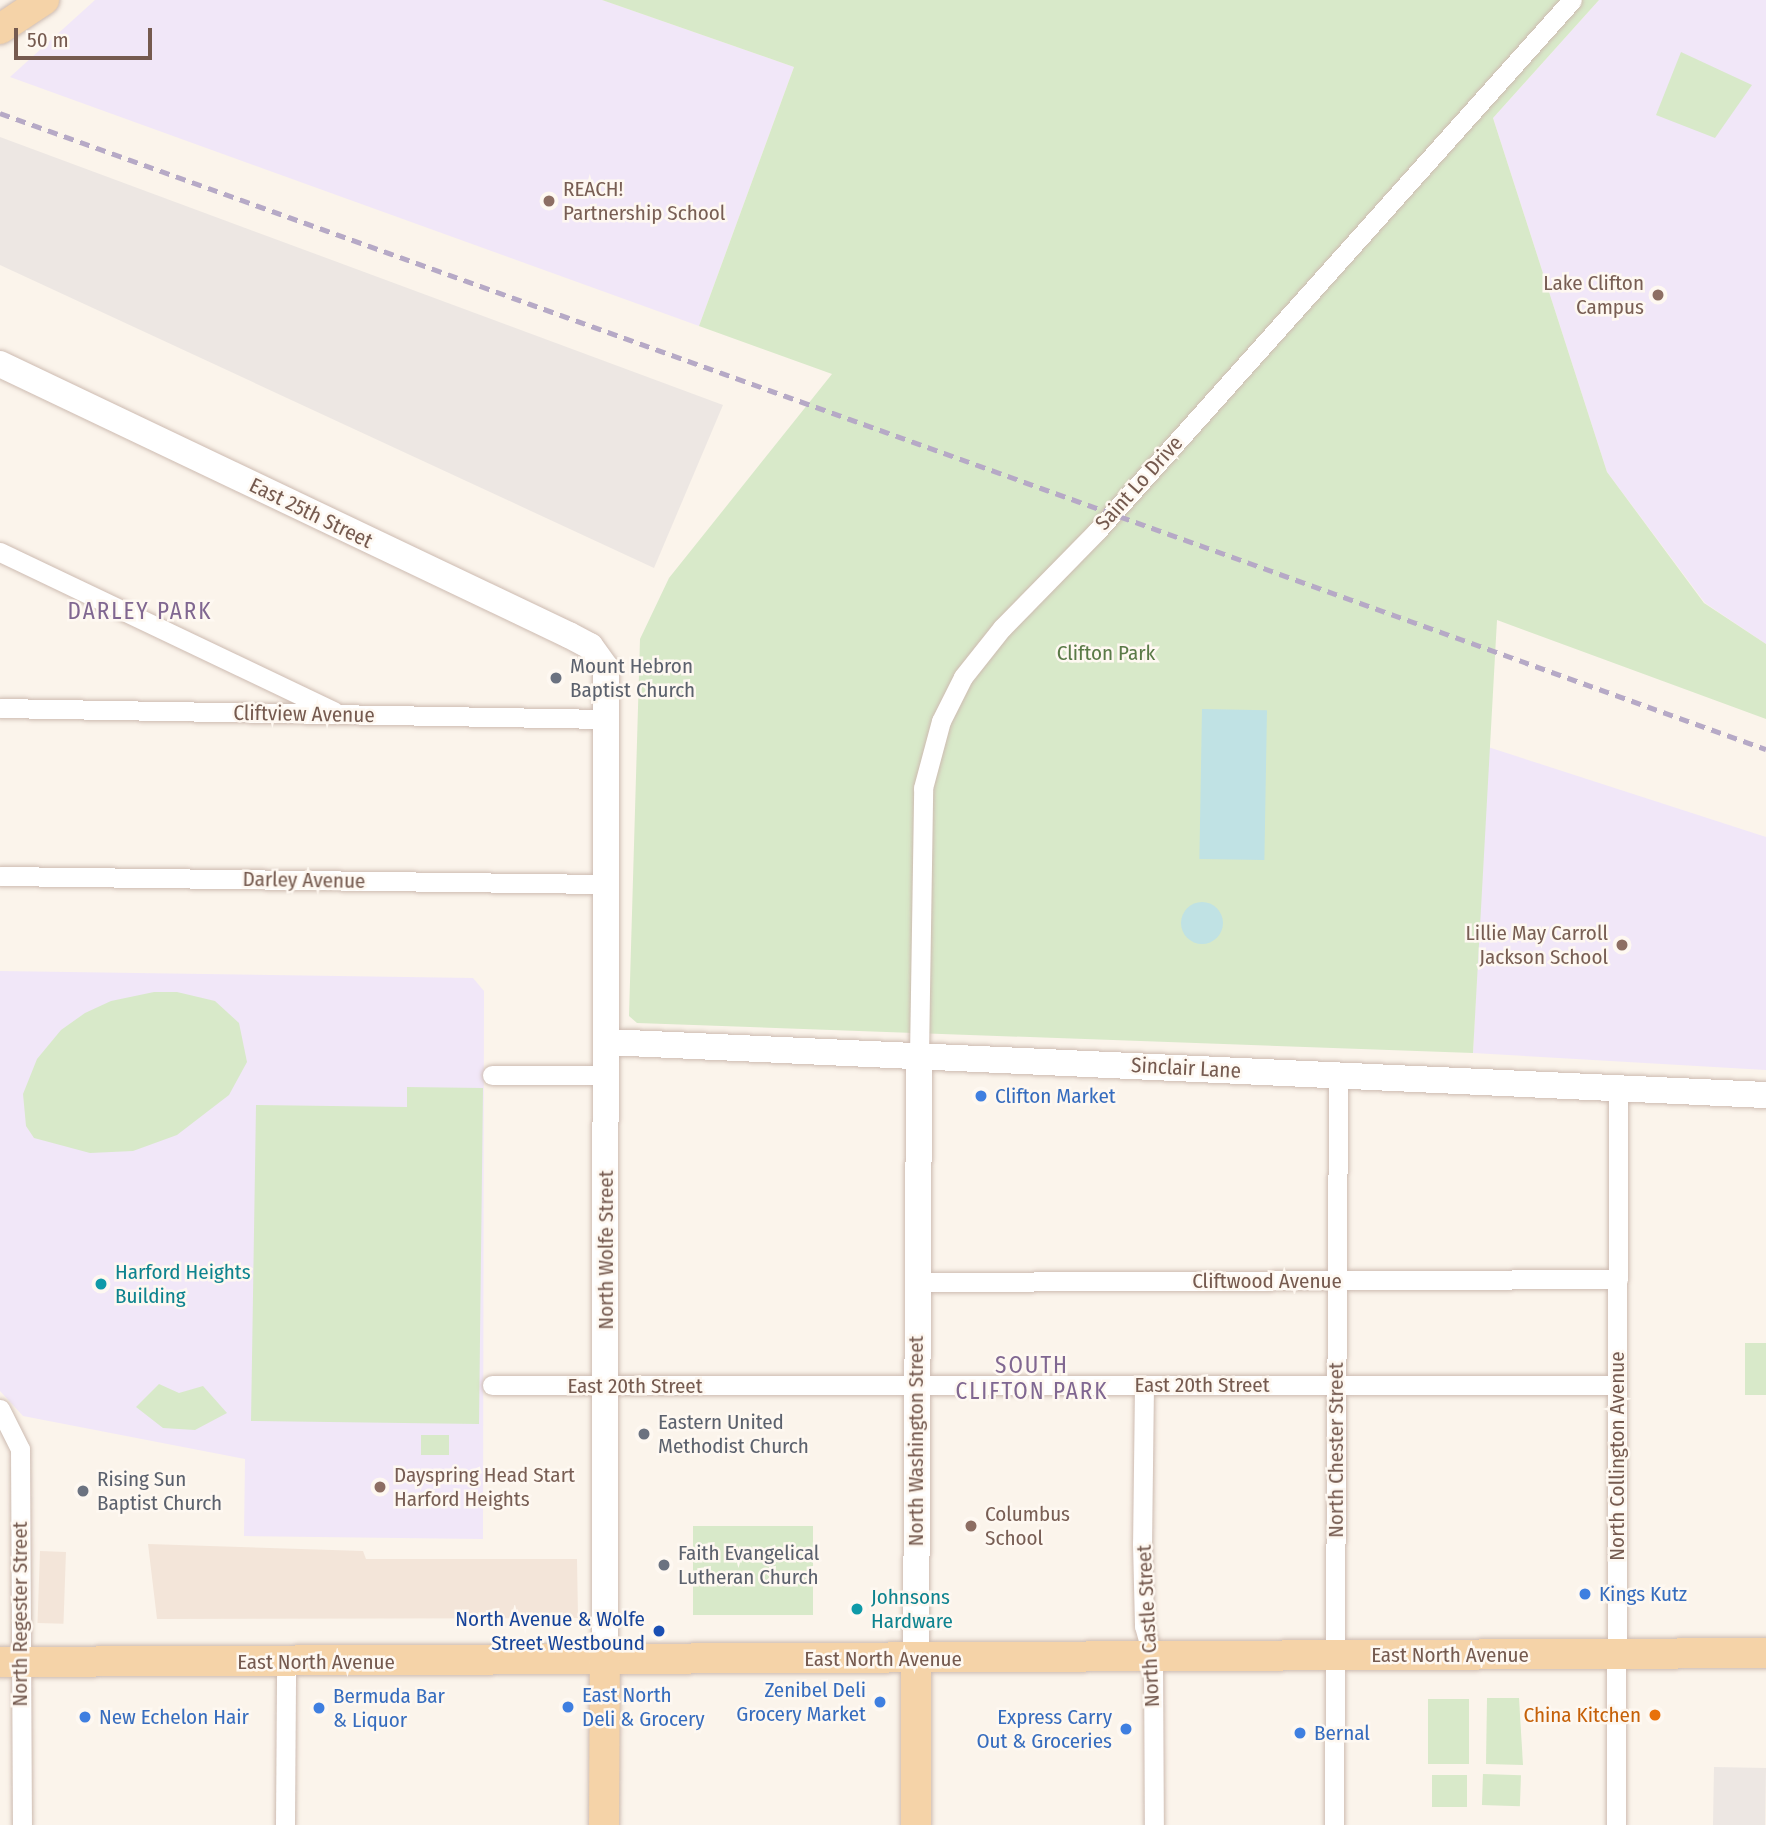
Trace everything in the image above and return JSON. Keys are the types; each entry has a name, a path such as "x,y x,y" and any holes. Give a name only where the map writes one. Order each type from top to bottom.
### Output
{"main road":[{"path":"0,28 22,0"},
{"path":"0,28 44,0"},
{"name":"East 25th Street","path":"0,364 569,635 590,646 608,675"},
{"name":"North Wolfe Street","path":"604,1825 608,675"},
{"name":"Sinclair Lane","path":"607,1042 1766,1095"},
{"name":"North Washington Street","path":"916,1825 916,1282 919,1056"},
{"name":"East North Avenue","path":"10,1662 1766,1653"}],"street":[{"name":"Saint Lo Drive","path":"919,1056 921,800 934,741 963,677 1002,628 1097,531 1572,0"},
{"path":"0,552 341,714"},
{"name":"Cliftview Avenue","path":"0,708 608,719"},
{"name":"Darley Avenue","path":"0,876 607,884"},
{"path":"492,1074 607,1075"},
{"name":"North Chester Street","path":"1334,1825 1338,1075"},
{"name":"North Collington Avenue","path":"1616,1825 1618,1088"},
{"name":"Cliftwood Avenue","path":"916,1282 1618,1279"},
{"name":"East 20th Street","path":"492,1385 1617,1385"},
{"name":"North Castle Street","path":"1144,1385 1144,1626 1153,1657 1154,1825"},
{"name":"North Regester Street","path":"0,1409 14,1429 20,1449 10,1662 22,1825"},
{"path":"285,1825 286,1662"}],"shaded area":[{"name":"REACH! Partnership School","path":"95,0 602,0 794,67 699,326 10,77"},
{"name":"Lake Clifton Campus","path":"1599,0 1766,0 1766,644 1705,603 1607,472 1493,118"},
{"path":"0,137 723,405 654,568 0,265"},
{"name":"Lillie May Carroll Jackson School","path":"1488,747 1766,837 1766,1070 1473,1053"},
{"path":"0,971 473,978 484,991 483,1539 244,1536 245,1459 23,1416 0,1391"},
{"path":"148,1544 363,1551 366,1559 577,1559 578,1618 157,1619"},
{"path":"40,1551 66,1552 63,1624 37,1623"},
{"path":"1714,1767 1766,1768 1765,1825 1713,1825"}],"green space":[{"name":"Clifton Park","path":"602,0 1599,0 1493,118 1607,472 1704,603 1766,644 1766,719 1497,620 1473,1053 637,1023 629,1016 640,639 669,578 832,374 699,326 794,67"},
{"path":"1681,52 1752,85 1715,138 1656,115"},
{"path":"154,992 177,992 215,1001 239,1023 247,1062 229,1095 177,1135 133,1151 90,1153 34,1138 26,1126 23,1094 37,1059 61,1030 85,1013 111,1001"},
{"path":"407,1087 483,1088 479,1424 251,1421 256,1105 407,1107"},
{"path":"1745,1343 1766,1343 1766,1395 1745,1395"},
{"path":"159,1384 179,1393 203,1386 227,1413 195,1430 163,1428 136,1407"},
{"path":"421,1435 449,1435 449,1455 421,1455"},
{"path":"693,1526 813,1526 813,1615 693,1615"},
{"path":"1487,1698 1519,1698 1523,1765 1486,1764"},
{"path":"1428,1699 1469,1699 1469,1764 1428,1764"},
{"path":"1483,1774 1521,1775 1520,1806 1482,1805"},
{"path":"1432,1775 1467,1775 1467,1807 1432,1807"}],"water":[{"path":"1202,709 1267,710 1264,860 1199,859"},
{"path":"1202,902 1217,908 1223,923 1217,938 1202,944 1187,938 1181,923 1187,908"}],"railway":[{"path":"0,113 1766,749"}],"place":[{"name":"REACH! Partnership School","path":"549,201"},
{"name":"Lake Clifton Campus","path":"1658,295"},
{"name":"Mount Hebron Baptist Church","path":"556,678"},
{"name":"Lillie May Carroll Jackson School","path":"1622,945"},
{"name":"Clifton Market","path":"981,1096"},
{"name":"Harford Heights Building","path":"101,1284"},
{"name":"Eastern United Methodist Church","path":"644,1434"},
{"name":"Dayspring Head Start Harford Heights","path":"380,1487"},
{"name":"Rising Sun Baptist Church","path":"83,1491"},
{"name":"Columbus School","path":"971,1526"},
{"name":"Faith Evangelical Lutheran Church","path":"664,1565"},
{"name":"Kings Kutz","path":"1585,1594"},
{"name":"Johnsons Hardware","path":"857,1609"},
{"name":"North Avenue & Wolfe Street Westbound","path":"659,1631"},
{"name":"Zenibel Deli Grocery Market","path":"880,1702"},
{"name":"East North Deli & Grocery","path":"568,1707"},
{"name":"Bermuda Bar & Liquor","path":"319,1708"},
{"name":"China Kitchen","path":"1655,1715"},
{"name":"New Echelon Hair","path":"85,1717"},
{"name":"Express Carry Out & Groceries","path":"1126,1729"},
{"name":"Bernal","path":"1300,1733"}],"district":[{"name":"DARLEY PARK","path":"140,611"},
{"name":"SOUTH CLIFTON PARK","path":"1032,1378"}]}
